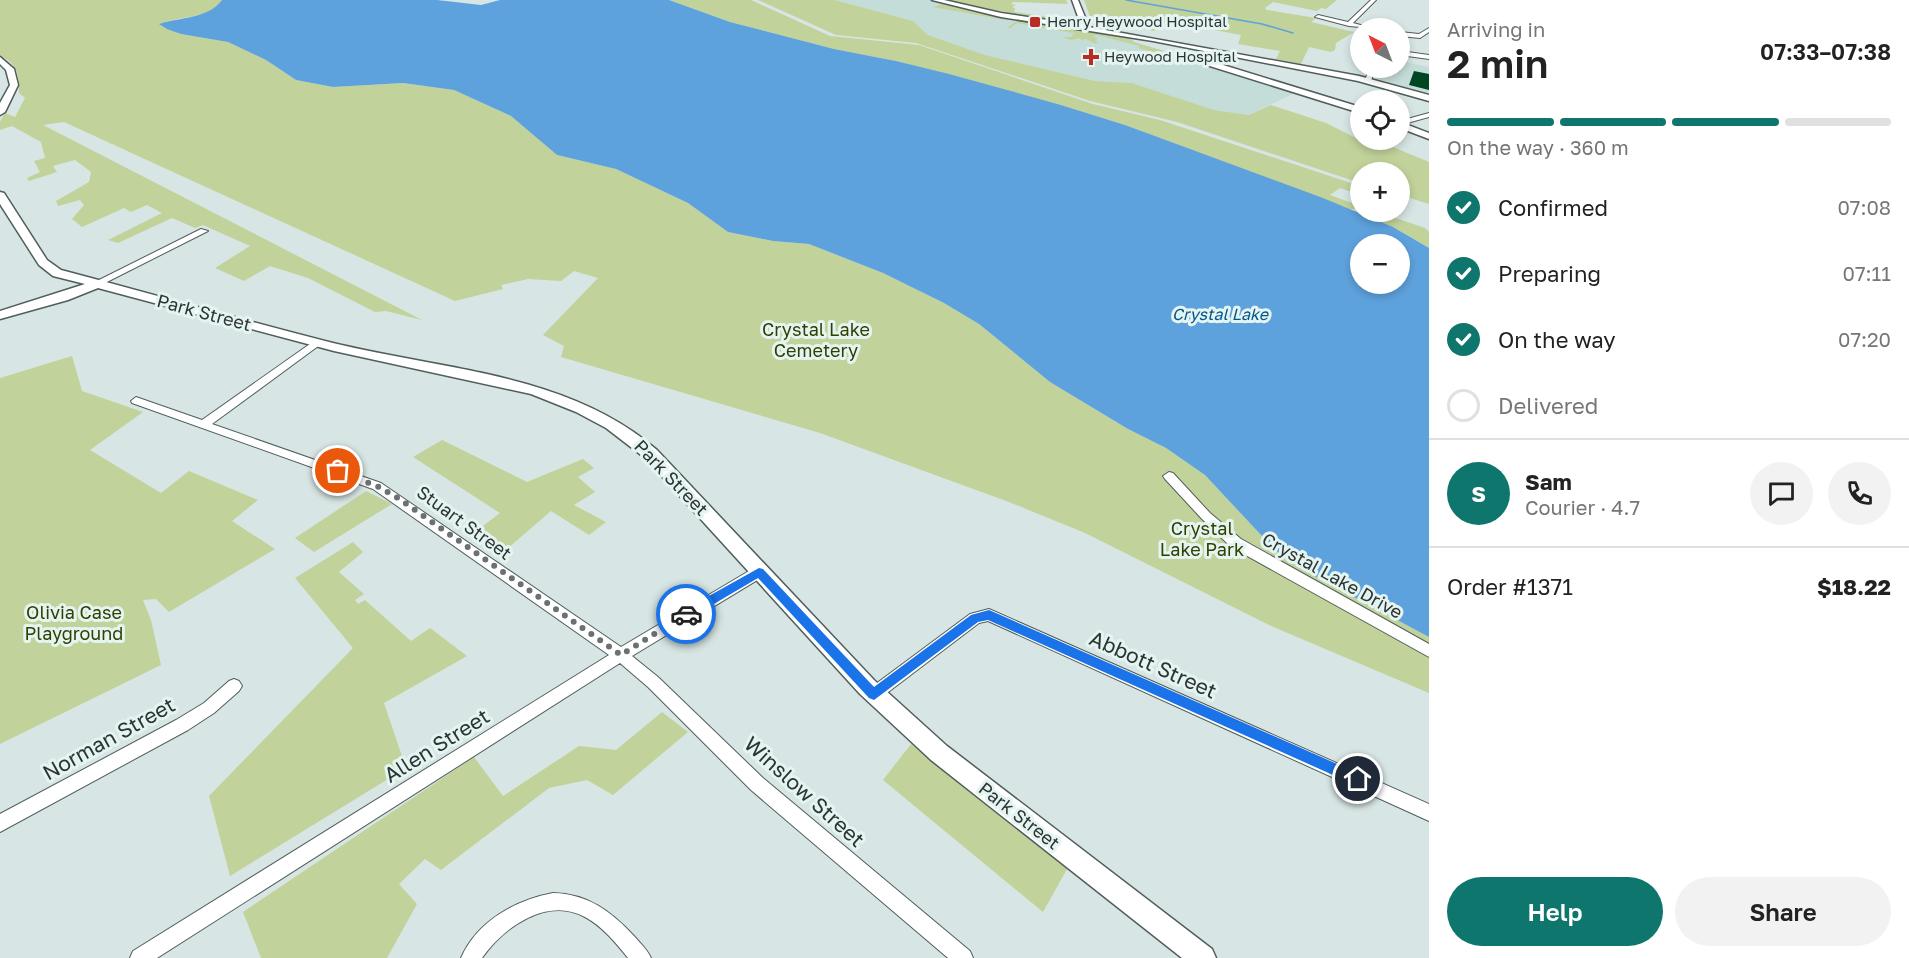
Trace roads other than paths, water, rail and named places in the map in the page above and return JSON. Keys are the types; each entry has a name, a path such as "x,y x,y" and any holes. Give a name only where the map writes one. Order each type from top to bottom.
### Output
{"street":[{"path":"935,0 1007,16 1137,36 1368,81 1429,98"},
{"path":"1075,0 1086,28"},
{"path":"1318,16 1349,24 1374,0"},
{"path":"1410,35 1419,36 1429,30"},
{"path":"1137,36 1136,39 1142,42 1350,107"},
{"path":"1410,54 1429,57"},
{"path":"0,59 10,69 14,85 0,112"},
{"path":"1410,121 1429,115"},
{"path":"1410,128 1429,136"},
{"name":"Park Street","path":"0,195 48,268 57,273 94,285 317,342 535,390 608,422 651,454 874,694 939,753 1203,958"},
{"path":"0,315 63,297 94,285 204,231"},
{"path":"203,425 317,342"},
{"name":"Stuart Street","path":"136,401 377,486 621,655"},
{"name":"Crystal Lake Drive","path":"1169,476 1221,531 1251,553 1429,651"},
{"name":"Allen Street","path":"140,958 621,655 759,572"},
{"name":"Abbott Street","path":"874,694 975,618 989,615 1429,813"},
{"name":"Winslow Street","path":"621,655 653,682 757,784 963,958"},
{"name":"Norman Street","path":"0,823 182,725 209,708 234,686"},
{"path":"471,958 486,936 500,923 516,913 550,903 569,903 593,912 641,958"}],"water":[{"name":"Crystal Lake","path":"222,0 437,0 481,5 500,0 669,0 730,22 834,49 949,74 1125,125 1350,209 1350,222 1381,222 1393,227 1405,234 1350,234 1350,294 1410,294 1410,237 1429,248 1429,637 1307,572 1275,550 1205,475 1166,448 1128,429 1050,382 979,324 944,303 883,273 809,244 773,241 728,232 688,203 616,169 557,155 511,116 454,90 403,83 333,87 296,80 266,60 228,42 181,34 159,24 209,11"}],"waterway":[{"path":"1126,0 1262,24 1293,33"}],"place":[{"name":"Henry Heywood Hospital","path":"1035,22"},
{"name":"Heywood Hospital","path":"1091,57"}],"park label":[{"name":"Crystal Lake Cemetery","path":"816,340"},
{"name":"Crystal Lake Park","path":"1202,539"},
{"name":"Olivia Case Playground","path":"74,623"}]}
